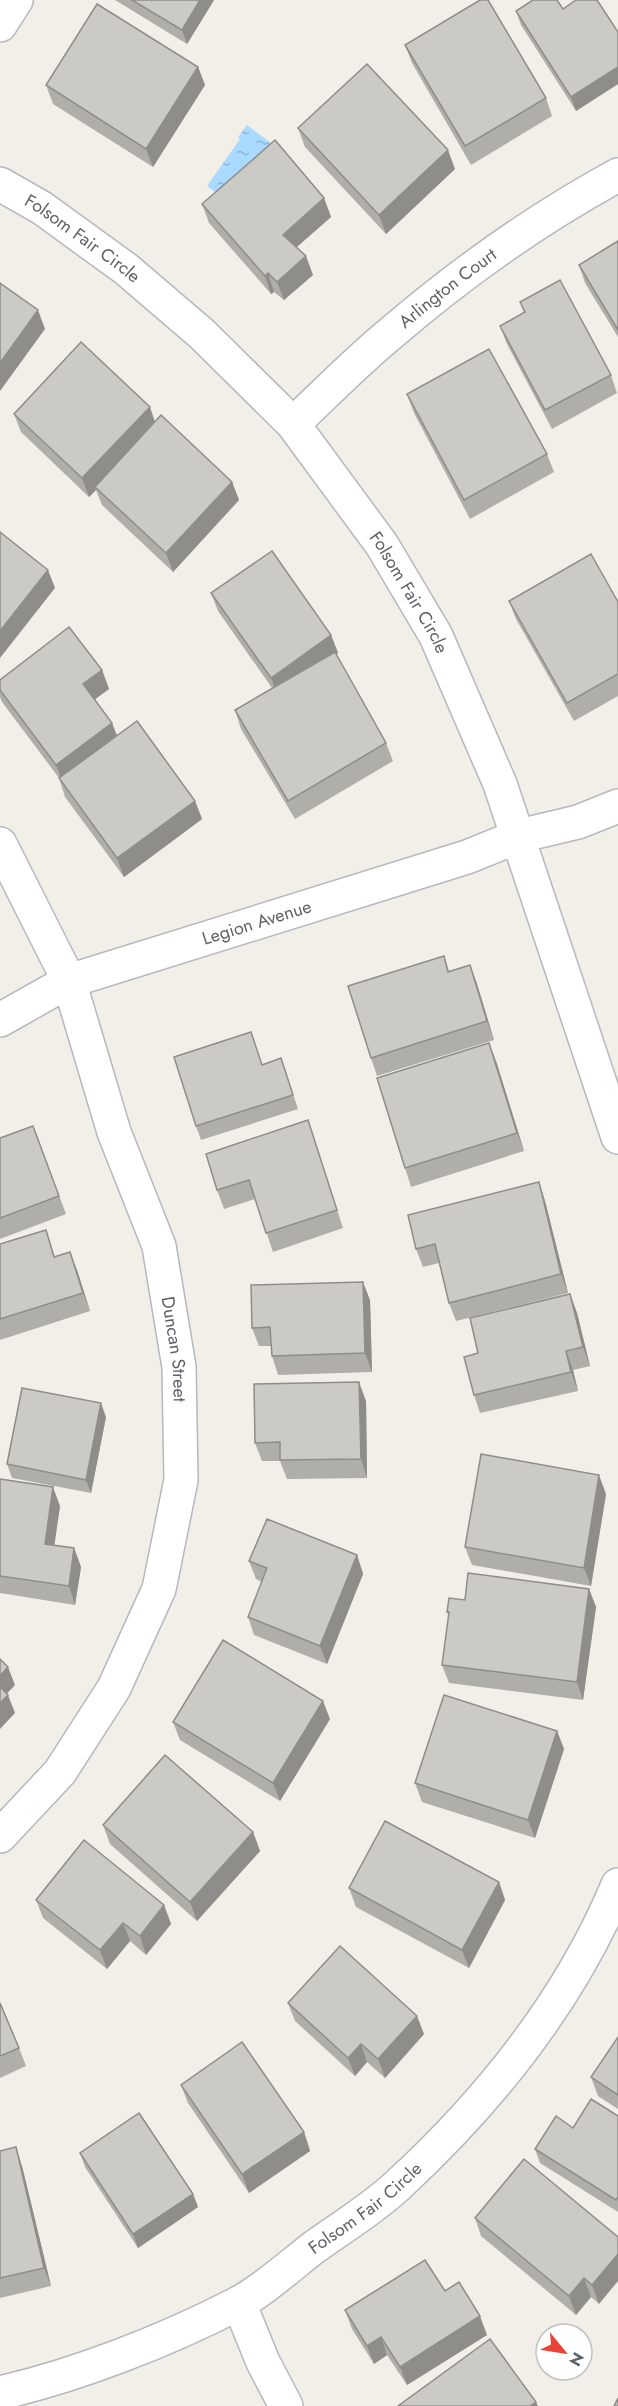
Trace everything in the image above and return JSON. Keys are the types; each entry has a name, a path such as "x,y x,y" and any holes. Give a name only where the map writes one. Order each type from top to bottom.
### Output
{"street":[{"path":"0,25 16,0"},
{"name":"Arlington Court","path":"293,424 389,334 483,260 580,195 618,175"},
{"name":"Folsom Fair Circle","path":"0,184 42,208 126,269 202,334 293,424 382,545 436,636 500,784 618,1137"},
{"name":"Legion Avenue","path":"0,1020 69,981 467,857 519,836 578,822 618,806"},
{"name":"Duncan Street","path":"0,844 69,981 114,1132 159,1246 179,1366 181,1480 159,1589 114,1688 60,1772 0,1836"},
{"name":"Folsom Fair Circle","path":"0,2394 46,2383 138,2349 239,2303 396,2187 488,2093 548,2014 603,1922 618,1885"},
{"path":"239,2303 263,2362 286,2406"}],"water":[{"path":"247,125 271,143 249,173 222,197 207,186 240,139 238,137"}],"building":[{"path":"132,0 200,0 182,30"},
{"path":"480,0 488,0 546,98 465,146 405,45"},
{"path":"533,0 557,0 563,9 576,0 597,0 618,32 618,67 571,97 516,11"},
{"path":"97,4 198,67 146,149 46,85"},
{"path":"367,64 448,150 379,215 298,128"},
{"path":"275,140 324,198 283,235 306,256 277,282 268,273 265,276 202,204"},
{"path":"618,241 618,330 579,265"},
{"path":"560,280 611,375 545,410 500,326 525,312 520,302"},
{"path":"0,283 38,310 0,363"},
{"path":"81,342 150,407 82,478 14,414"},
{"path":"489,349 547,454 464,500 407,394"},
{"path":"161,415 232,482 166,553 95,487"},
{"path":"0,532 48,570 0,631"},
{"path":"272,551 331,635 271,678 211,593"},
{"path":"591,554 618,602 618,674 567,703 509,601"},
{"path":"69,627 102,670 83,684 112,723 56,765 0,690 0,680"},
{"path":"335,652 386,743 288,801 235,710"},
{"path":"137,721 195,801 117,858 59,778"},
{"path":"444,956 448,972 470,965 487,1021 371,1058 348,986"},
{"path":"251,1032 262,1065 281,1058 293,1095 196,1126 174,1057"},
{"path":"489,1043 517,1133 405,1168 377,1078"},
{"path":"308,1120 337,1210 266,1233 249,1180 217,1190 206,1154"},
{"path":"33,1126 59,1196 0,1218 0,1138"},
{"path":"539,1182 561,1274 449,1303 435,1244 416,1249 408,1215"},
{"path":"46,1230 54,1257 70,1252 83,1293 0,1319 0,1244"},
{"path":"363,1282 365,1353 272,1356 270,1327 252,1328 251,1285"},
{"path":"570,1294 583,1347 566,1351 571,1372 474,1395 464,1357 478,1353 470,1318"},
{"path":"359,1382 361,1459 280,1460 280,1442 255,1443 254,1384"},
{"path":"22,1388 101,1403 86,1480 7,1464"},
{"path":"481,1454 599,1475 584,1568 465,1547"},
{"path":"0,1479 53,1487 45,1544 74,1548 69,1586 0,1576"},
{"path":"267,1519 357,1555 320,1646 248,1617 267,1568 249,1561"},
{"path":"468,1573 589,1589 577,1682 442,1665 449,1598 465,1600"},
{"path":"223,1640 323,1701 273,1783 173,1722"},
{"path":"0,1659 8,1667 0,1676"},
{"path":"0,1687 8,1695 0,1703"},
{"path":"444,1695 557,1731 528,1820 415,1783"},
{"path":"165,1755 253,1832 190,1902 103,1825"},
{"path":"385,1821 499,1882 462,1950 349,1888"},
{"path":"84,1840 164,1905 140,1936 123,1923 100,1950 36,1900"},
{"path":"340,1946 417,2016 378,2059 361,2044 348,2058 288,2003"},
{"path":"0,2003 19,2048 0,2056"},
{"path":"618,2037 618,2095 591,2077"},
{"path":"242,2042 304,2132 242,2174 181,2085"},
{"path":"591,2099 618,2116 618,2197 616,2200 535,2149 556,2116 573,2128"},
{"path":"139,2113 193,2194 133,2234 80,2153"},
{"path":"16,2147 44,2268 0,2278 0,2151"},
{"path":"524,2159 618,2237 618,2254 592,2285 584,2278 569,2296 475,2218"},
{"path":"425,2260 445,2291 459,2282 480,2316 400,2367 381,2337 367,2346 345,2310"},
{"path":"490,2339 536,2402 530,2406 398,2406"}]}
